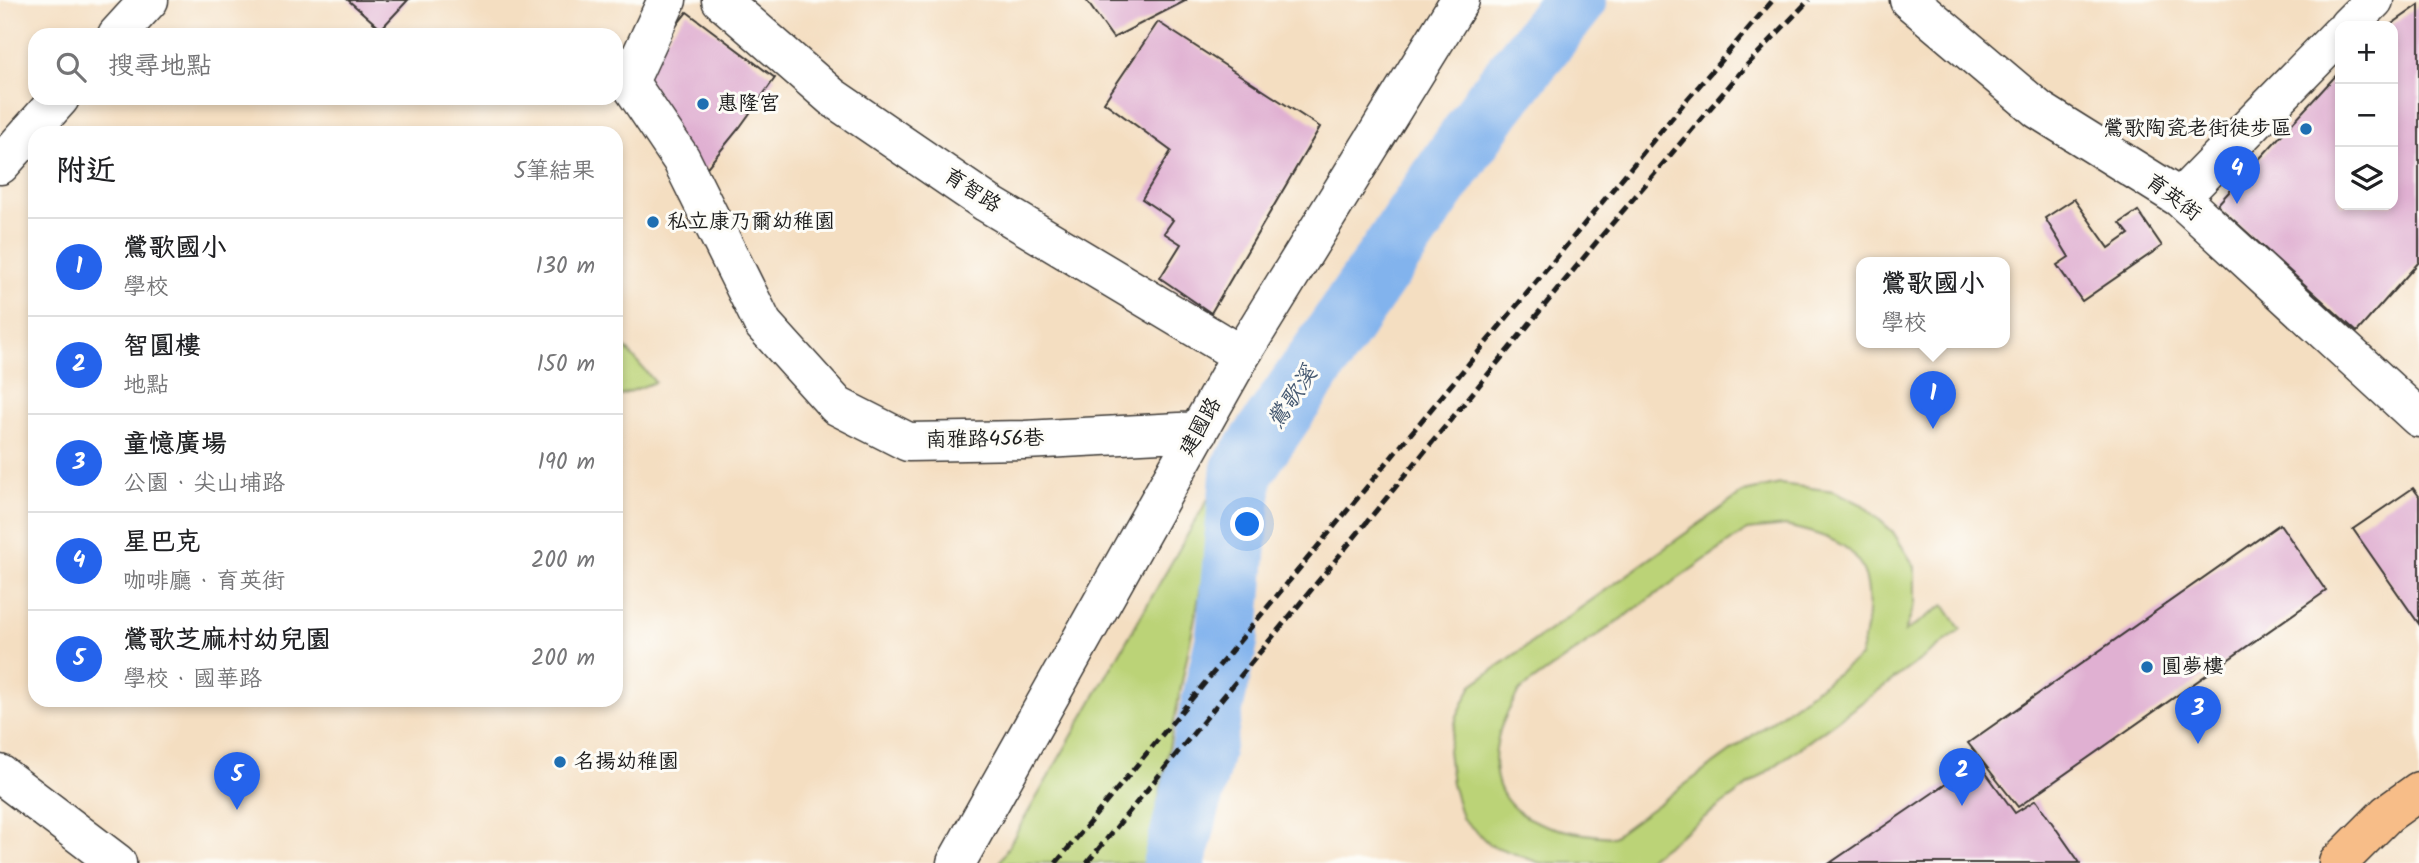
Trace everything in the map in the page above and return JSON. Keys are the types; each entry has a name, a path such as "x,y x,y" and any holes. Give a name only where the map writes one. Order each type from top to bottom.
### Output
{"main road":[{"path":"2338,863 2387,814 2419,791"}],"street":[{"path":"123,28 149,0"},
{"name":"南雅路456巷","path":"667,0 629,82 681,159 763,324 837,406 908,442 1025,440 1199,431"},
{"name":"育智路","path":"721,0 832,97 965,188 1241,355"},
{"name":"建國路","path":"956,863 1241,355 1460,0"},
{"name":"育英街","path":"1909,0 2039,110 2180,198 2419,418"},
{"path":"2353,21 2374,0"},
{"path":"2180,198 2335,39"},
{"path":"35,126 54,105"},
{"path":"0,164 28,133"},
{"path":"0,774 117,863"}],"green space":[{"path":"623,345 655,382 623,394"},
{"path":"1224,471 1146,863 999,863"},
{"path":"1780,484 1834,491 1863,505 1893,532 1915,567 1915,603 1905,632 1944,605 1961,630 1642,863 1540,863 1490,845 1462,818 1452,784 1448,750 1457,716 1472,685 1744,492","holes":["1786,526 1836,542 1854,556 1862,568 1867,582 1868,613 1860,657 1613,837 1541,824 1522,814 1507,800 1498,782 1495,759 1500,730 1519,691 1747,530"]}],"building":[{"path":"348,0 408,0 380,28"},
{"path":"1086,0 1187,0 1113,38"},
{"name":"鶯歌陶瓷老街徒步區","path":"2419,5 2419,262 2357,332 2217,205 2335,76 2335,210 2398,210 2396,21"},
{"name":"惠隆宮","path":"687,12 775,78 700,176 633,81"},
{"path":"1158,22 1320,127 1211,313 1160,278 1181,244 1164,233 1173,220 1142,199 1171,151 1104,102"},
{"path":"2074,199 2109,248 2129,234 2120,223 2138,211 2162,246 2082,301 2057,265 2069,257 2045,218"},
{"path":"2413,488 2419,496 2419,624 2353,529"},
{"name":"圓夢樓","path":"2280,524 2326,591 2018,807 1968,743"},
{"path":"1978,762 2015,813 2036,800 2080,863 1830,863"}],"waterway":[{"name":"鶯歌溪","path":"1174,863 1227,639 1242,471 1493,104 1575,0"}],"railway":[{"path":"1056,863 1685,102 1773,0"},
{"path":"1087,863 1599,239 1747,65 1809,0"}],"place":[{"name":"惠隆宮","path":"703,104"},
{"name":"鶯歌陶瓷老街徒步區","path":"2306,129"},
{"name":"星巴克","path":"2237,204"},
{"name":"私立康乃爾幼稚園","path":"653,222"},
{"name":"鶯歌國小","path":"1933,429"},
{"name":"圓夢樓","path":"2147,667"},
{"name":"童憶廣場","path":"2198,744"},
{"name":"名揚幼稚園","path":"560,762"},
{"name":"智圓樓","path":"1962,806"},
{"name":"鶯歌芝麻村幼兒園","path":"237,810"}]}
